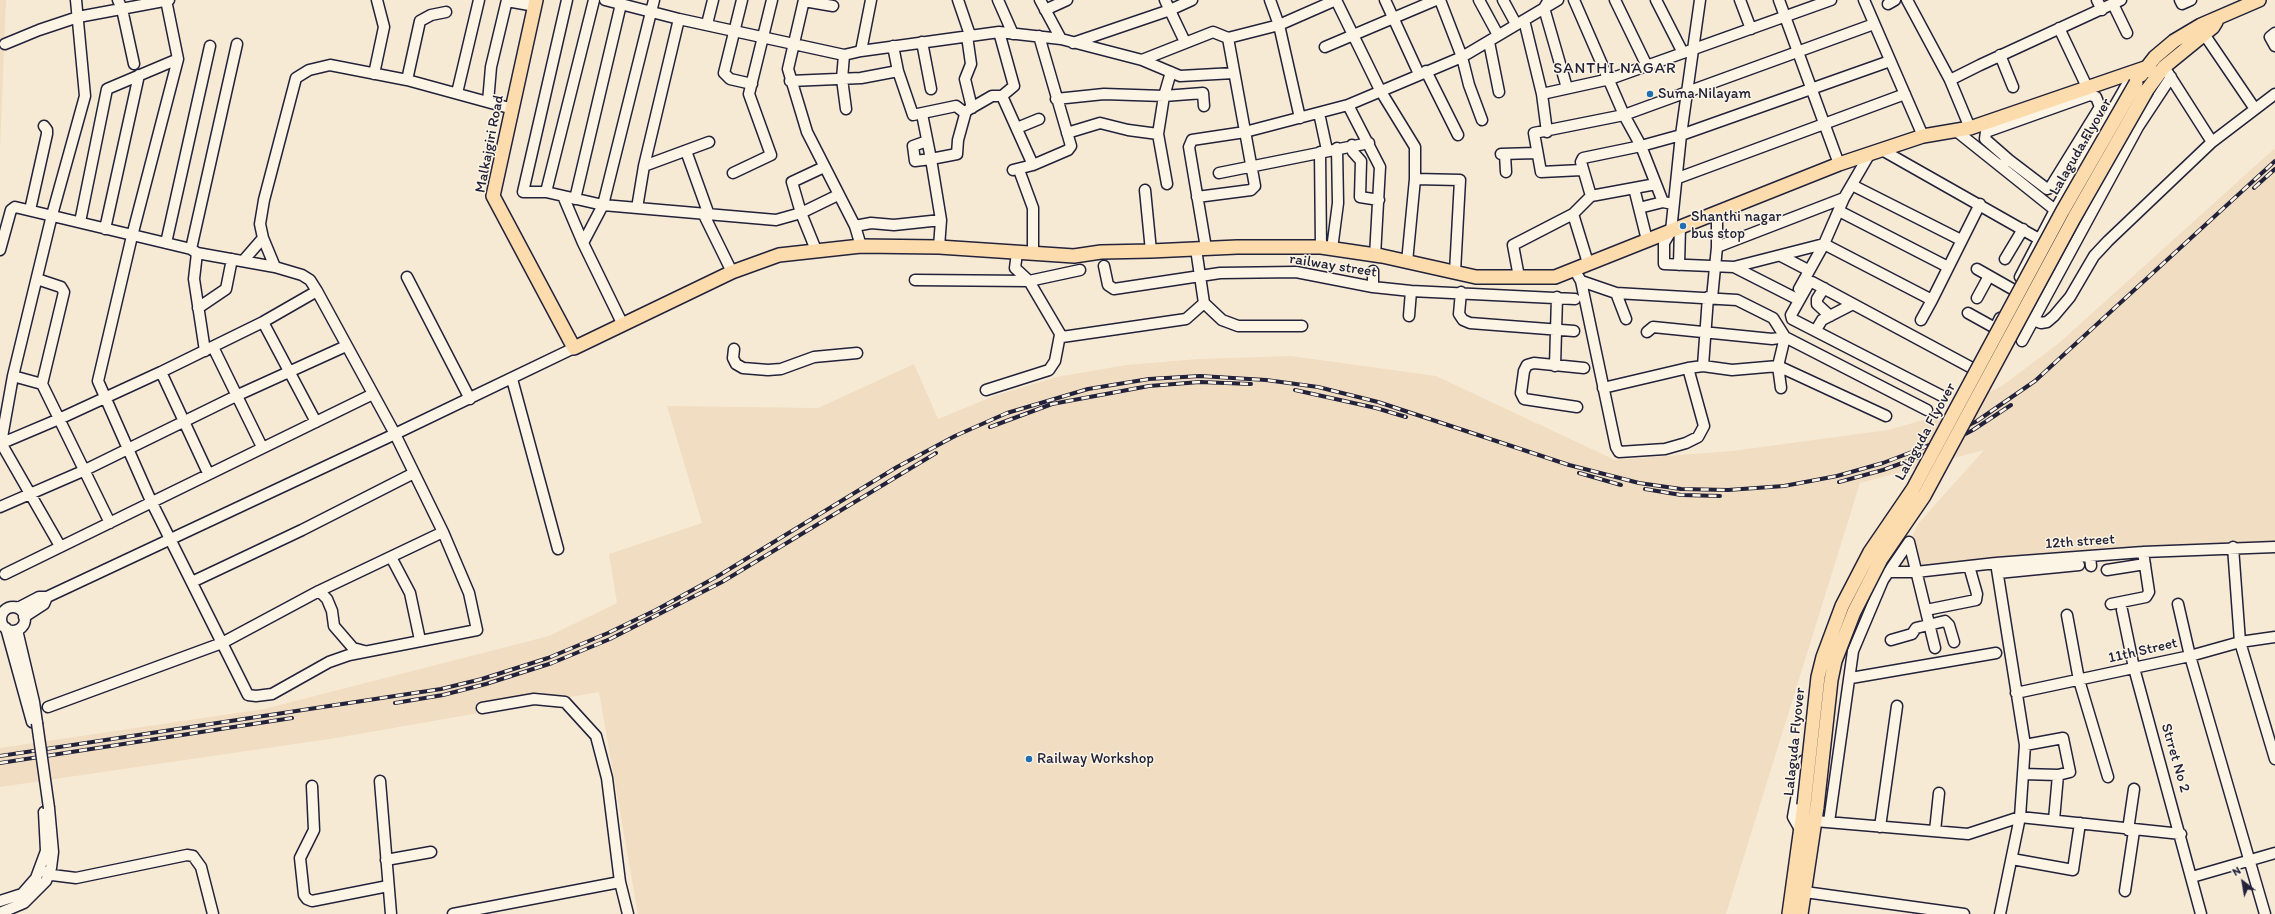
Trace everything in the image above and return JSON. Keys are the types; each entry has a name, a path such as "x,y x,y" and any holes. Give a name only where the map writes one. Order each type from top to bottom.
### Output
{"main road":[{"path":"2178,46 2201,25 2217,20 2243,4 2259,0"},
{"name":"Malkajgiri Road","path":"536,3 514,108 493,196 574,348"},
{"path":"2178,46 2204,34 2213,27 2217,20"},
{"name":"Lalaguda Flyover","path":"1801,914 1815,821 1811,806 1818,677 1823,657 1842,606 1870,552 1913,489 2062,212 2139,83 2145,68 2155,57 2178,46"},
{"name":"Lalaguda Flyover","path":"2139,83 2164,73 2178,46"},
{"path":"2145,68 2164,73"},
{"path":"574,348 622,323 732,272 779,255 861,246 939,247 1074,256 1101,252 1151,252 1237,246 1327,248 1407,262 1476,277 1555,277 1839,164 1923,136 1970,128 2087,87 2139,83"},
{"name":"Lalaguda Flyover","path":"1789,914 1801,831 1811,806"}],"street":[{"path":"60,546 1,444 13,376 52,215 85,96 76,0"},
{"path":"0,250 11,210 16,207 132,236 166,243 194,251 275,267 302,275 310,280 395,434 443,532 469,593 477,630 349,655 329,662 272,694 248,696 192,582 169,539 98,381 132,236 178,60 167,0 120,4 39,30 5,44"},
{"path":"374,74 384,27 377,0"},
{"path":"457,93 479,0"},
{"path":"488,102 491,67 507,0 536,3"},
{"path":"567,0 523,192 546,192 604,205 776,220 801,213 838,195"},
{"path":"546,192 594,0"},
{"path":"605,0 679,19 844,55 861,50 999,32 1061,39 1142,60 1180,76 1234,73"},
{"path":"583,243 604,205 654,0"},
{"path":"707,24 713,0"},
{"path":"742,0 724,73 730,78 752,84"},
{"path":"734,173 770,155 749,94 772,0"},
{"path":"833,6 804,0 788,69 790,81 806,132 855,226 861,246"},
{"path":"861,50 871,0"},
{"path":"927,141 916,144 912,149 915,161 931,160 957,154 968,110 965,80 971,64 968,35 958,0"},
{"path":"998,0 1013,34"},
{"path":"1040,0 1044,10 1061,39"},
{"path":"1044,10 1067,0"},
{"path":"1165,0 1185,42"},
{"path":"1074,43 1170,10 1192,0"},
{"path":"1270,0 1280,25 1300,118"},
{"path":"1142,60 1213,32 1228,38 1280,25 1336,0 1352,36 1380,90 1415,147 1415,179 1407,262"},
{"path":"1385,0 1458,135"},
{"path":"1325,47 1436,0"},
{"path":"1440,0 1462,57 1469,85 1482,120"},
{"path":"1479,0 1493,39 1499,92"},
{"path":"1503,0 1520,22 1542,94 1547,132"},
{"path":"1302,326 1231,325 1215,314 1204,303 1198,276 1201,249 1197,197 1190,142 1195,139 1245,132 1348,105 1380,90 1462,57 1520,22 1546,4 1558,0"},
{"path":"1574,0 1610,79 1624,115 1641,146 1656,184 1668,203 1675,229 1679,265"},
{"path":"1615,0 1647,66"},
{"path":"1656,0 1688,51"},
{"path":"1668,203 1678,178 1681,135 1688,90 1688,51 1700,0"},
{"path":"1740,0 1751,28"},
{"path":"1779,0 1839,164"},
{"path":"1864,0 1923,136"},
{"path":"1907,0 1950,80 1970,128"},
{"path":"2097,0 2102,10"},
{"path":"2180,0 2182,4 2191,0"},
{"path":"1542,94 1610,79 1827,1"},
{"path":"1950,80 2000,55 2117,2 2127,33"},
{"path":"120,4 134,64"},
{"path":"574,199 621,4"},
{"path":"1546,4 1567,88"},
{"path":"407,80 420,21 432,14 446,12"},
{"path":"637,208 644,166 679,19"},
{"path":"1582,170 1540,172 1534,133 1547,132 1624,115 1797,50 1874,24"},
{"path":"2059,28 2087,87"},
{"path":"893,46 898,71 912,114 922,114 956,106 968,110 992,96 1002,96 1012,89 1014,84 999,32"},
{"path":"2275,33 2270,37 2275,46"},
{"path":"2204,34 2255,110"},
{"path":"1033,253 1033,208 1016,170 1033,165 1068,150 1071,144 1056,99 1039,36"},
{"path":"1197,197 1253,189 1254,185 1228,38"},
{"path":"922,42 930,89"},
{"path":"237,44 194,251 194,280 198,308 209,349 238,395 262,448"},
{"path":"166,243 210,46"},
{"path":"844,55 842,78 846,109"},
{"path":"2000,55 2013,86"},
{"path":"2155,57 2164,73 2212,142"},
{"path":"80,222 107,89 178,60"},
{"path":"1591,196 1580,162 1583,158 1641,146 1681,135 1890,60"},
{"path":"275,267 260,224 264,200 296,78 309,70 330,65 407,80 514,108"},
{"path":"790,81 868,77 898,71"},
{"path":"1167,184 1158,134 1164,96 1171,72"},
{"path":"2022,341 2138,127 2164,73"},
{"path":"105,229 139,75"},
{"path":"1954,400 1995,328 2055,210 2139,83"},
{"path":"1056,99 1104,94 1164,96 1203,93 1204,106"},
{"path":"1678,178 1905,94"},
{"path":"2005,308 2032,321 2041,323 2047,322 2070,297 2094,256 2212,142 2275,94"},
{"path":"2090,95 2096,97 2100,107 2050,188 2047,190 2009,160 1985,139 1986,132 2090,95"},
{"path":"1002,96 1033,165"},
{"path":"1348,105 1369,143 1380,167 1375,256"},
{"path":"922,114 941,220 939,247"},
{"path":"1318,114 1328,150 1338,203 1327,248"},
{"path":"1017,128 1039,119"},
{"path":"1067,133 1100,123 1128,130 1158,134"},
{"path":"30,210 47,134 47,130 44,126"},
{"path":"1955,130 2055,210"},
{"path":"644,166 708,142"},
{"path":"1219,172 1352,145 1369,143"},
{"path":"1352,145 1353,152 1360,159 1360,197 1379,200"},
{"path":"1327,248 1328,150"},
{"path":"1882,150 1980,204 2039,239"},
{"path":"686,151 706,215 732,272"},
{"path":"1506,172 1503,154 1536,153"},
{"path":"1778,329 1808,270 1824,244 1844,198 1869,155"},
{"path":"2000,166 2009,160"},
{"path":"816,250 801,213 792,181 824,166"},
{"path":"1415,179 1460,180 1455,272"},
{"path":"1519,277 1513,245 1574,214 1591,196 1656,184"},
{"path":"1852,185 1961,240"},
{"path":"1634,188 1647,240"},
{"path":"1144,190 1151,252"},
{"path":"563,196 583,243 622,323"},
{"path":"1717,247 1844,198"},
{"path":"1639,208 1668,203"},
{"path":"1921,320 1980,204"},
{"path":"1839,211 1948,267"},
{"path":"1703,366 1705,331 1717,247 1717,212"},
{"path":"1574,214 1588,263"},
{"path":"855,226 871,223 894,225 941,220"},
{"path":"1675,229 1664,241 1663,262 1665,264 1734,267 1824,244 1932,300"},
{"path":"2005,259 2023,229"},
{"path":"243,261 264,238"},
{"path":"1000,280 1015,268 1017,253"},
{"path":"1781,256 1808,270"},
{"path":"198,308 226,289 232,259"},
{"name":"railway street","path":"1104,266 1108,285 1114,289 1220,273 1296,272 1373,287 1411,291 1461,292 1575,299"},
{"path":"1734,267 1795,298"},
{"path":"1015,268 1029,281 1060,335 1066,338 1186,319 1204,303"},
{"path":"1977,269 2014,290"},
{"path":"915,280 1029,281 1080,270"},
{"path":"1573,270 1581,281 1616,447 1619,452 1665,449 1686,444 1698,437 1704,426 1688,368"},
{"path":"1373,271 1373,287"},
{"path":"1977,298 1989,276"},
{"path":"407,277 470,399"},
{"path":"37,279 61,287 64,292 42,384 83,471 110,522"},
{"path":"1581,281 1616,293 1710,297 1737,300 1773,318 1778,329 1786,337 1927,410"},
{"path":"1942,396 1792,319 1791,316 1809,283 1812,282 1824,288 1972,368"},
{"path":"1824,288 1817,299 1816,304 1830,316"},
{"path":"1,444 59,420 209,349 263,322 317,291"},
{"path":"1409,316 1411,291"},
{"path":"1461,292 1459,314 1466,322 1574,331"},
{"path":"1616,293 1626,319"},
{"path":"1555,366 1557,297"},
{"path":"1816,330 1822,320 1853,304"},
{"path":"1968,313 1995,328"},
{"path":"263,322 316,422"},
{"path":"1647,332 1653,327 1705,331 1772,339 1786,337"},
{"path":"986,390 1049,370 1055,361 1060,335"},
{"path":"1781,388 1778,366 1786,337"},
{"path":"0,507 83,471 238,395 346,346"},
{"path":"34,722 2,625 3,607 18,608 39,597 47,597 470,399 574,348"},
{"path":"734,349 733,358 736,364 743,368 768,370 814,357 857,353"},
{"path":"1577,407 1527,401 1522,397 1524,371 1527,365 1584,368"},
{"path":"1603,388 1688,368 1703,366 1732,370 1778,366 1886,416"},
{"path":"161,372 208,473"},
{"path":"13,376 42,384"},
{"path":"512,379 558,549"},
{"path":"5,574 208,473 373,394"},
{"path":"192,582 302,530 414,473"},
{"path":"48,707 222,642 319,592 443,532"},
{"path":"1829,822 1851,678 1853,651 1883,580 1909,542 1935,648"},
{"path":"2233,547 2240,642 2275,759"},
{"name":"12th street","path":"1997,568 2073,564 2143,552 2233,547 2275,547"},
{"path":"2110,604 2146,597 2149,592 2143,552"},
{"path":"391,557 410,593 420,640"},
{"path":"2107,570 2145,564"},
{"path":"1926,610 1976,600 1977,594 1969,566"},
{"path":"1888,572 1916,572 1969,566 1997,568 2025,745 2020,817 2000,914"},
{"path":"319,592 327,599 332,611 334,626 343,639 353,648 368,652"},
{"path":"24,617 44,604 47,597"},
{"path":"2178,604 2190,656 2265,914"},
{"path":"17,630 23,625 24,617 18,608"},
{"name":"Strret No 2","path":"2122,610 2134,668 2181,834 2201,914"},
{"path":"2067,615 2079,680 2108,777"},
{"path":"1891,640 1912,634 1916,628 1930,624 1948,622 1954,642"},
{"path":"2,625 17,630"},
{"path":"0,913 24,903 46,881 44,872 46,851 46,808 34,722 34,702 17,630"},
{"path":"1801,831 1793,817 1806,739 1815,664 1827,634 1837,633 1859,636"},
{"name":"11th Street","path":"2016,693 2190,656 2240,642 2275,637"},
{"path":"1851,678 1996,653"},
{"path":"482,708 534,699 565,702 596,736 607,778 620,882 628,914"},
{"path":"1880,827 1897,706"},
{"path":"2023,774 2058,775 2070,772 2063,738 2025,745"},
{"path":"2054,820 2058,775"},
{"path":"380,781 391,914"},
{"path":"312,786 314,830 300,858 304,895 307,900 312,901 388,886"},
{"path":"2125,891 2134,789"},
{"path":"1935,831 1938,793"},
{"path":"1815,821 1968,834 2020,817 2131,830 2181,834"},
{"path":"2012,859 2073,870 2080,824"},
{"path":"386,860 431,852"},
{"path":"2192,877 2275,853"},
{"path":"0,901 26,891 36,878 44,872 76,878 187,855 193,856 201,867 212,914"},
{"path":"453,914 620,882"},
{"path":"1805,892 1964,914"}],"shaded area":[{"path":"0,0 6,0 0,151"},
{"path":"2275,148 2275,550 1895,575 1918,524 1984,450 1860,483 1726,914 638,914 599,692 336,738 0,787 0,748 264,709 549,636 617,603 609,554 702,523 667,406 818,408 914,364 938,419 994,396 1057,377 1126,365 1198,359 1291,356 1436,376 1615,460 1732,451 1888,430 1941,415 2002,386 2059,343"}],"railway":[{"path":"0,756 441,689 482,679 548,658 608,633 656,610 718,576 897,467 955,436 1007,413 1088,389 1149,379 1200,376 1266,380 1318,387 1378,402 1569,465 1639,483 1681,489 1728,490 1784,486 1837,476 1883,463 1925,447 1977,421 2035,381 2275,161"},
{"path":"2254,188 2275,169"},
{"path":"990,427 1052,404 1149,386 1200,382 1251,384"},
{"path":"1295,390 1376,408 1406,417"},
{"path":"1839,482 1883,470 1927,454 1973,430 2011,405"},
{"path":"395,703 443,695 486,684 552,663 610,639 722,582 936,453"},
{"path":"1579,473 1621,485"},
{"path":"1645,489 1681,495 1720,496"},
{"path":"0,763 292,718"}],"place":[{"name":"Suma Nilayam","path":"1650,94"},
{"name":"Shanthi nagar bus stop","path":"1683,226"},
{"name":"Railway Workshop","path":"1029,759"}],"district":[{"name":"SANTHI NAGAR","path":"1615,69"}]}
